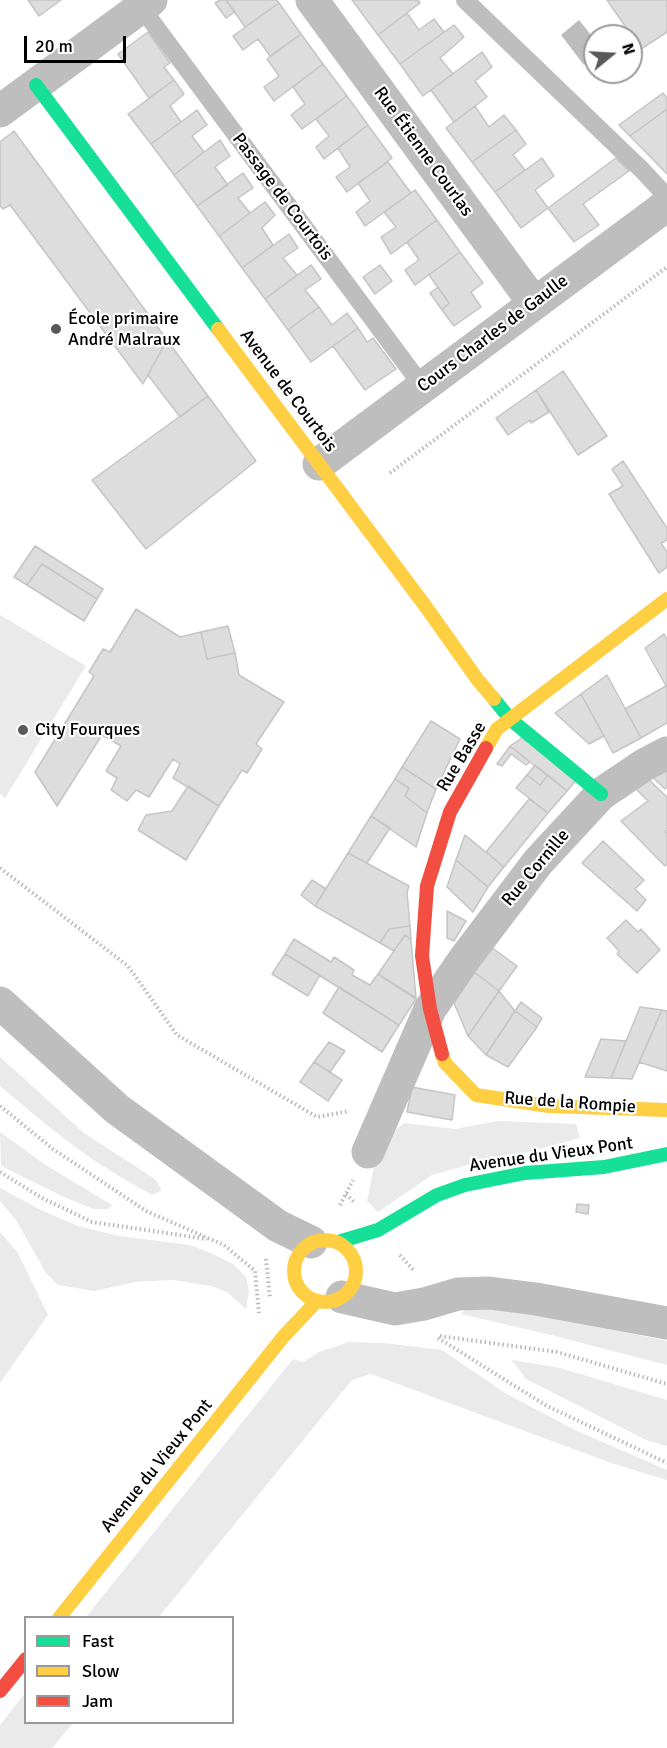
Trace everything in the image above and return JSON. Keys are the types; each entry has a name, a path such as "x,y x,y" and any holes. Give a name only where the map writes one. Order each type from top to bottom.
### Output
{"street":[{"name":"Rue Étienne Courlas","path":"312,0 534,303"},
{"path":"0,111 146,4"},
{"name":"Avenue de Courtois","path":"36,85 477,679 510,719 601,794"},
{"name":"Cours Charles de Gaulle","path":"319,464 667,205"},
{"name":"Rue Basse","path":"430,1009 423,956 427,886 450,812 497,729 667,599"},
{"name":"Rue Cornille","path":"430,1009 538,862 601,794 644,765 667,753"},
{"path":"0,1003 117,1109 278,1226 311,1258"},
{"path":"368,1152 430,1009"},
{"name":"Rue de la Rompie","path":"430,1009 445,1063 476,1095 549,1106 667,1110"},
{"name":"Avenue du Vieux Pont","path":"283,1337 311,1258 378,1230 436,1195 465,1185 525,1173 604,1167 667,1154"},
{"name":"Avenue du Vieux Pont","path":"60,1616 283,1337 342,1285 378,1230"},
{"path":"311,1258 348,1250 342,1285"},
{"path":"311,1258 307,1297 342,1285 377,1306 395,1309 424,1304 458,1294 489,1293 536,1299 667,1323"},
{"path":"0,1691 24,1661"}],"lane":[{"path":"465,0 667,197"},
{"name":"Passage de Courtois","path":"146,4 423,387"}],"path":[{"path":"390,473 667,267"},
{"path":"0,868 128,966 177,1035 316,1117 349,1111"},
{"path":"0,1106 53,1149"},
{"path":"337,1211 368,1152"},
{"path":"0,1172 42,1198 92,1222 212,1240"},
{"path":"435,1336 547,1406 667,1463"},
{"path":"557,1352 667,1384"}],"shaded area":[{"path":"579,20 583,25 583,64 561,35"},
{"name":"City Fourques","path":"0,615 86,666 5,798 0,794"},
{"path":"0,1057 84,1133 155,1179 162,1190 152,1195 99,1164 57,1133 0,1086"},
{"path":"498,1121 576,1124 580,1138 528,1152 500,1156 432,1175 378,1212 367,1201 375,1161 385,1139 404,1123 455,1129"},
{"path":"0,1132 44,1164 112,1205 108,1209 93,1209 1,1166"},
{"path":"0,1188 43,1211 78,1226 119,1236 190,1245 211,1253 233,1264 246,1277 249,1291 246,1309 227,1292 211,1286 173,1280 135,1282 94,1291 58,1285 46,1273 16,1220 0,1201"},
{"path":"0,1232 18,1253 48,1315 0,1383"},
{"path":"489,1304 667,1341 667,1365 461,1314 467,1308"},
{"path":"349,1342 384,1343 442,1350 505,1393 575,1430 667,1470 667,1480 611,1463 371,1374 352,1380 160,1616 87,1616 293,1359 303,1362 319,1352"},
{"path":"512,1360 560,1368 667,1400 667,1446 646,1440 526,1379"},
{"path":"24,1694 24,1724 72,1724 52,1748 0,1748 0,1725"}],"building":[{"path":"28,0 61,0 39,16"},
{"path":"226,0 235,12 226,18 215,3"},
{"path":"226,0 276,0 279,3 245,27"},
{"path":"352,0 418,0 420,3 378,35"},
{"path":"607,0 667,0 667,32 643,48 643,24 624,24"},
{"path":"279,3 301,34 270,56 258,39 243,50 233,36"},
{"path":"407,13 419,30 434,19 444,32 400,64 378,35"},
{"path":"454,25 464,37 440,58 453,74 423,96 400,64"},
{"path":"148,32 170,63 164,67 174,80 149,98 118,54"},
{"path":"301,34 323,64 274,101 264,87 279,76 267,59"},
{"path":"482,52 492,67 475,81 487,97 454,122 431,90"},
{"path":"323,64 347,96 302,129 291,115 305,104 293,87"},
{"path":"174,80 184,94 170,106 181,122 151,144 128,114"},
{"path":"663,93 667,98 667,109 630,136 619,125"},
{"path":"347,96 368,125 324,159 316,147 329,136 316,119"},
{"path":"475,106 489,127 504,115 516,130 472,162 446,128"},
{"path":"667,109 667,174 630,136"},
{"path":"197,110 207,125 192,136 204,152 174,175 151,144"},
{"path":"368,125 392,158 347,192 336,177 350,167 338,148"},
{"path":"516,130 526,144 513,155 525,170 495,192 472,162"},
{"path":"14,131 167,340 143,384 10,205 3,209 0,206 0,142"},
{"path":"220,140 230,156 215,167 228,185 197,206 174,175"},
{"path":"542,158 554,176 535,190 548,208 521,228 495,192"},
{"path":"616,158 629,171 583,204 599,225 574,242 548,208"},
{"path":"388,162 411,193 365,226 356,212 370,201 358,183"},
{"path":"243,173 253,188 238,198 250,213 219,236 197,206"},
{"path":"415,190 437,220 391,254 381,237 396,227 384,212"},
{"path":"265,202 275,215 262,228 273,245 242,268 219,236"},
{"path":"437,220 460,252 415,285 405,270 419,260 407,242"},
{"path":"289,234 298,248 283,258 297,275 265,299 242,268"},
{"path":"460,252 483,283 471,292 481,307 454,326 442,310 449,303 429,275"},
{"path":"311,265 321,279 305,290 319,307 288,330 265,299"},
{"path":"380,265 392,281 375,294 363,277"},
{"path":"438,287 449,303 442,310 430,293"},
{"path":"319,307 332,325 347,313 358,328 311,362 288,330"},
{"path":"358,328 367,342 373,338 396,369 365,390 333,346"},
{"path":"167,340 208,396 180,417 148,375"},
{"path":"563,371 607,436 578,455 536,390"},
{"path":"536,390 549,412 531,423 530,420 508,435 496,418"},
{"path":"208,396 256,461 146,549 92,480"},
{"path":"623,461 667,528 667,540 661,543 667,552 667,567 659,573 609,494 623,486 612,469"},
{"path":"35,546 103,589 97,599 42,564 27,585 14,577"},
{"path":"42,564 97,599 84,621 27,585"},
{"path":"136,609 180,637 201,632 207,659 235,653 239,675 284,702 256,744 262,749 247,773 242,770 219,806 173,778 180,764 173,759 149,797 136,790 127,801 111,790 117,778 106,771 121,746 102,735 57,806 35,772 94,676 89,672 103,649 110,652"},
{"path":"228,626 235,653 207,659 201,632"},
{"path":"664,634 667,640 667,723 641,738 625,709 666,686 645,648"},
{"path":"607,675 641,738 613,753 581,694"},
{"path":"581,694 604,736 589,744 555,713"},
{"path":"431,721 460,739 436,789 402,767"},
{"path":"522,738 578,778 567,791 510,746"},
{"path":"510,746 530,762 526,765 511,754 502,766 497,764"},
{"path":"667,759 667,787 665,789 646,771"},
{"path":"535,765 548,775 540,785 527,775"},
{"path":"402,767 436,789 427,813 405,796 409,788 395,779"},
{"path":"642,773 667,797 667,830 665,832 667,833 667,864 665,866 621,821 648,801 628,781"},
{"path":"527,775 540,785 548,775 567,791 548,813 516,788"},
{"path":"395,779 409,788 405,796 427,813 416,847 371,816"},
{"path":"188,786 219,806 186,860 138,830 146,815 172,811"},
{"path":"529,799 548,813 504,867 486,852"},
{"path":"371,816 390,828 367,863 348,853"},
{"path":"465,835 504,867 488,887 456,860"},
{"path":"603,841 644,880 635,889 646,900 637,911 582,863"},
{"path":"348,853 409,886 407,892 410,926 389,929 380,943 315,906"},
{"path":"456,860 488,887 473,912 447,887"},
{"path":"312,880 326,889 315,906 301,895"},
{"path":"447,911 466,921 454,941 447,938"},
{"path":"626,920 638,932 641,929 660,950 637,973 617,954 619,951 607,938"},
{"path":"410,926 411,940 405,935 394,951 380,943 389,929"},
{"path":"405,935 411,940 416,998 378,974"},
{"path":"294,939 331,962 334,957 354,970 352,975 370,985 378,974 416,999 399,1025 285,954"},
{"path":"491,947 517,966 499,991 474,972"},
{"path":"285,954 320,975 308,996 272,974"},
{"path":"474,972 499,991 468,1036 454,1003"},
{"path":"339,987 399,1025 382,1052 323,1013"},
{"path":"499,991 515,1011 486,1055 468,1036"},
{"path":"521,1002 542,1018 537,1027 515,1011"},
{"path":"640,1007 662,1010 632,1079 611,1078"},
{"path":"662,1010 667,1011 667,1071 639,1062"},
{"path":"515,1011 537,1027 508,1067 486,1055"},
{"path":"601,1039 626,1041 611,1078 585,1077"},
{"path":"329,1042 345,1051 330,1072 314,1062"},
{"path":"314,1062 342,1080 328,1101 300,1082"},
{"path":"412,1087 455,1095 452,1120 407,1112"},
{"path":"577,1204 589,1205 588,1214 576,1212"}],"traffic: fast":[{"path":"36,85 218,329"},
{"path":"494,699 510,719 601,794"},
{"path":"338,1242 378,1230 437,1195 465,1185 525,1173 604,1167 667,1154"}],"traffic: slow":[{"path":"218,329 494,699"},
{"path":"486,748 497,729 667,599"},
{"path":"442,1054 445,1063 476,1095 549,1106 667,1110"},
{"path":"319,1240 331,1240 347,1249 354,1259 356,1271 354,1283 347,1293 331,1302 319,1302 308,1297 299,1288 294,1277 294,1265 299,1254 308,1245 319,1240"},
{"path":"61,1616 283,1337 317,1301"}],"traffic: jam":[{"path":"442,1054 430,1009 422,956 427,886 450,812 486,748"},
{"path":"0,1691 24,1661"}],"place":[{"name":"École primaire André Malraux","path":"56,329"},
{"name":"City Fourques","path":"23,730"}]}
